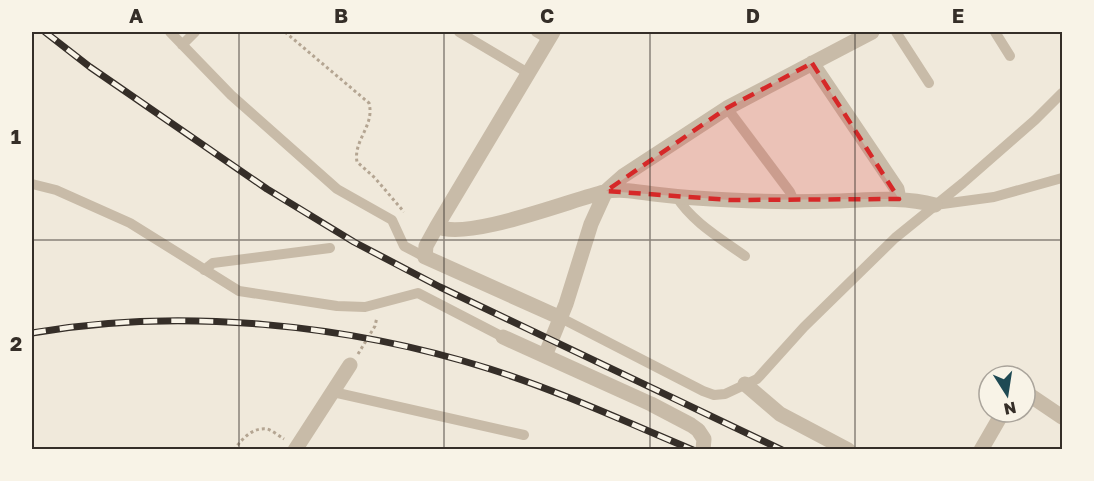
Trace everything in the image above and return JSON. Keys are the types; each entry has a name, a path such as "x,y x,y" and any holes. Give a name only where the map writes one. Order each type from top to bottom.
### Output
{"street":[{"path":"437,226 454,231 495,223 540,213 606,191 642,164 727,108 872,32"},
{"path":"546,34 528,73 426,246 425,257 561,318"},
{"path":"812,63 897,189 899,199"},
{"path":"606,191 730,200 899,199 935,205"},
{"path":"545,356 561,318 591,224 606,191"},
{"path":"503,337 651,404 691,425 704,439 703,450"},
{"path":"296,448 350,365"},
{"path":"745,384 780,414 848,450"},
{"path":"1037,400 1062,417"},
{"path":"981,450 996,424"}],"lane":[{"path":"170,32 231,95 337,189 392,220 404,246 425,257"},
{"path":"182,45 195,32"},
{"path":"459,32 528,73"},
{"path":"896,32 929,82"},
{"path":"995,32 1011,56"},
{"path":"561,318 703,391 714,395 725,394 756,379 804,327 887,246 1017,136 1062,93"},
{"path":"727,108 790,192 794,201"},
{"path":"935,205 994,197 1062,178"},
{"path":"32,184 57,190 130,223 239,291 337,306 364,307 418,293 503,337"},
{"path":"676,196 693,218 745,256"},
{"path":"204,270 213,263 330,248"},
{"path":"333,392 524,435"}],"path":[{"path":"285,32 369,103 370,121 357,146 357,162 402,208 407,218"},
{"path":"350,365 375,326 380,304"},
{"path":"234,450 248,434 267,429 296,448"}],"highlighted area":[{"path":"812,63 899,199 730,200 606,191 727,108"}],"railway":[{"path":"45,32 90,67 267,189 354,242 440,287 782,450"},
{"path":"32,333 88,325 146,321 204,321 263,324 379,341 436,353 516,378 693,450"}]}
